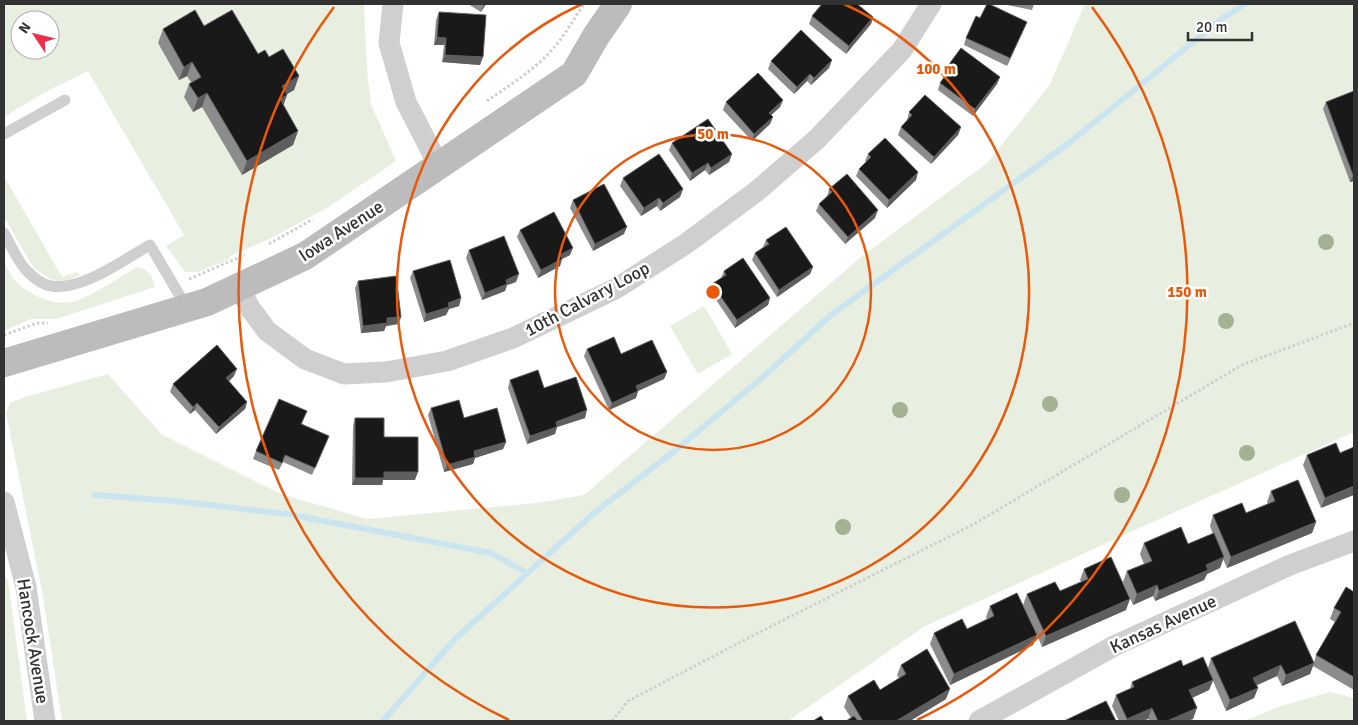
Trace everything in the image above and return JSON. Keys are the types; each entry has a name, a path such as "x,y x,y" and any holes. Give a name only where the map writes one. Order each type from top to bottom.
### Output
{"street":[{"path":"393,4 388,43 406,102 438,166"},
{"name":"Iowa Avenue","path":"4,363 207,302 304,256 574,74 596,36 618,4"},
{"name":"10th Calvary Loop","path":"239,287 253,313 267,330 305,359 344,374 386,372 447,361 513,338 617,288 687,244 757,191 817,139 902,50 931,4"},
{"name":"Hancock Avenue","path":"4,502 26,587 45,721"},
{"name":"Kansas Avenue","path":"979,721 1114,646 1290,565 1354,542"}],"lane":[{"path":"4,134 65,100"},
{"path":"4,233 26,271 37,280 49,286 81,284 150,245 187,308"}],"path":[{"path":"483,104 526,73 549,53 563,36 584,4"},
{"path":"266,246 320,215"},
{"path":"189,279 250,253"},
{"path":"612,721 628,701 763,630 974,524 1242,365 1354,323"}],"green space":[{"path":"4,4 364,4 367,70 371,104 396,161 327,208 269,239 230,256 230,259 198,272 185,272 166,246 184,235 88,71 45,92 4,117"},
{"path":"1085,4 1354,4 1354,98 1324,110 1350,182 1354,181 1354,432 925,626 788,721 62,721 43,597 6,413 10,403 108,374 161,434 281,494 367,519 536,503 584,495 860,258 987,163 1049,86"},
{"path":"4,176 62,277 78,272 80,275 58,281 48,278 33,267 4,217"},
{"path":"4,261 10,274 18,284 40,298 56,302 72,302 80,299 137,267 150,274 155,287 56,319 31,319 4,331"},
{"path":"704,306 732,354 698,374 670,326"},
{"path":"4,574 8,580 27,721 4,721"},
{"path":"1330,692 1354,698 1354,721 1244,721 1281,706"}],"building":[{"path":"822,4 857,4 873,17 849,46 812,16"},
{"path":"987,4 1027,22 1010,58 966,38 976,16 980,18"},
{"path":"195,10 204,26 232,10 258,54 265,50 269,57 283,49 299,76 282,86 287,95 280,99 298,131 247,161 207,93 198,98 189,84 201,77 192,62 184,67 163,29"},
{"path":"439,12 486,15 483,57 445,55 446,38 437,37"},
{"path":"801,30 832,60 814,78 810,74 797,87 771,61"},
{"path":"961,48 1000,77 975,109 940,83 950,69 947,67"},
{"path":"758,73 783,100 769,113 773,117 754,134 726,102"},
{"path":"1354,91 1354,174 1353,175 1326,102"},
{"path":"925,95 961,127 934,157 901,127 912,115 909,112"},
{"path":"708,119 732,154 711,168 708,163 692,173 672,143"},
{"path":"885,138 918,172 889,200 859,169 871,157 868,154"},
{"path":"659,154 683,189 663,203 659,198 644,208 623,178"},
{"path":"847,174 878,210 848,237 819,204 832,192 829,189"},
{"path":"604,184 627,227 595,244 573,200"},
{"path":"554,212 573,248 560,255 562,259 541,270 520,230"},
{"path":"786,227 813,267 779,290 755,253 769,244 766,240"},
{"path":"504,236 519,274 506,280 507,284 485,293 469,250"},
{"path":"743,258 770,298 737,320 712,284 726,275 724,271"},
{"path":"450,260 461,298 448,303 449,307 426,314 413,271"},
{"path":"396,276 401,317 387,318 387,323 363,326 358,281"},
{"path":"614,337 621,354 652,340 667,372 636,386 638,391 612,403 587,349"},
{"path":"217,345 237,369 226,378 247,402 219,427 197,403 193,407 173,384"},
{"path":"538,370 544,388 576,377 587,410 556,422 557,427 530,436 510,380"},
{"path":"279,399 307,411 301,424 329,436 315,468 285,455 282,463 256,451"},
{"path":"459,400 464,418 497,408 506,442 474,451 475,457 447,465 431,408"},
{"path":"355,418 384,418 384,437 418,437 418,472 384,472 384,478 355,478"},
{"path":"1336,443 1340,453 1354,447 1354,486 1325,498 1307,455"},
{"path":"1298,480 1316,522 1231,557 1213,515 1242,503 1246,513 1275,501 1271,491"},
{"path":"1181,527 1188,544 1214,533 1224,557 1206,565 1208,570 1159,591 1157,585 1137,594 1127,571 1152,561 1144,543"},
{"path":"1111,557 1130,599 1046,636 1027,594 1055,582 1060,591 1088,579 1084,569"},
{"path":"1346,587 1354,592 1354,677 1316,655 1341,612 1334,608"},
{"path":"1017,593 1037,635 954,674 934,633 962,619 967,629 994,616 990,606"},
{"path":"1295,621 1314,663 1286,675 1281,665 1253,678 1258,688 1230,700 1211,658"},
{"path":"927,649 950,689 896,721 863,721 848,696 874,680 880,690 906,674 901,665"},
{"path":"1203,657 1213,680 1189,690 1197,708 1167,721 1158,721 1152,708 1127,719 1116,695 1134,687 1132,682 1181,660 1183,666"},
{"path":"1106,701 1116,721 1064,721"},
{"path":"821,716 824,721 813,721"},
{"path":"854,716 858,721 846,721"}],"waterway":[{"path":"383,721 454,640 594,513 677,449 763,377 831,315 1069,143 1220,20 1245,4"},
{"path":"95,495 175,501 287,514 491,553 527,573"}]}
